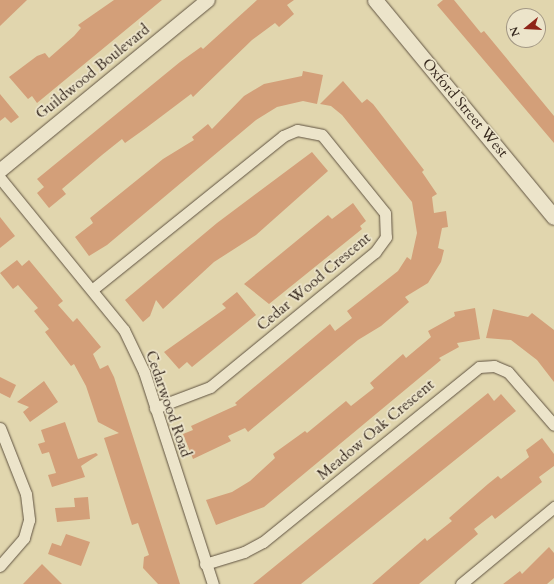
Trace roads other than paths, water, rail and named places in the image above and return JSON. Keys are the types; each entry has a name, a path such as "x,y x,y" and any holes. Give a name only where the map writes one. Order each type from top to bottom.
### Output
{"main road":[{"name":"Oxford Street West","path":"375,0 554,217"}],"street":[{"name":"Guildwood Boulevard","path":"0,171 208,0"},
{"name":"Cedar Wood Crescent","path":"93,289 282,136 297,130 322,135 385,213 386,237 375,252 210,387 155,408"},
{"name":"Cedarwood Road","path":"0,178 93,289 124,330 155,408 205,564 213,584"},
{"name":"Meadow Oak Crescent","path":"205,564 244,552 263,542 479,367 494,366 508,372 554,425"},
{"path":"0,428 26,494 29,520 24,538 0,566"},
{"path":"461,584 554,507"}]}
